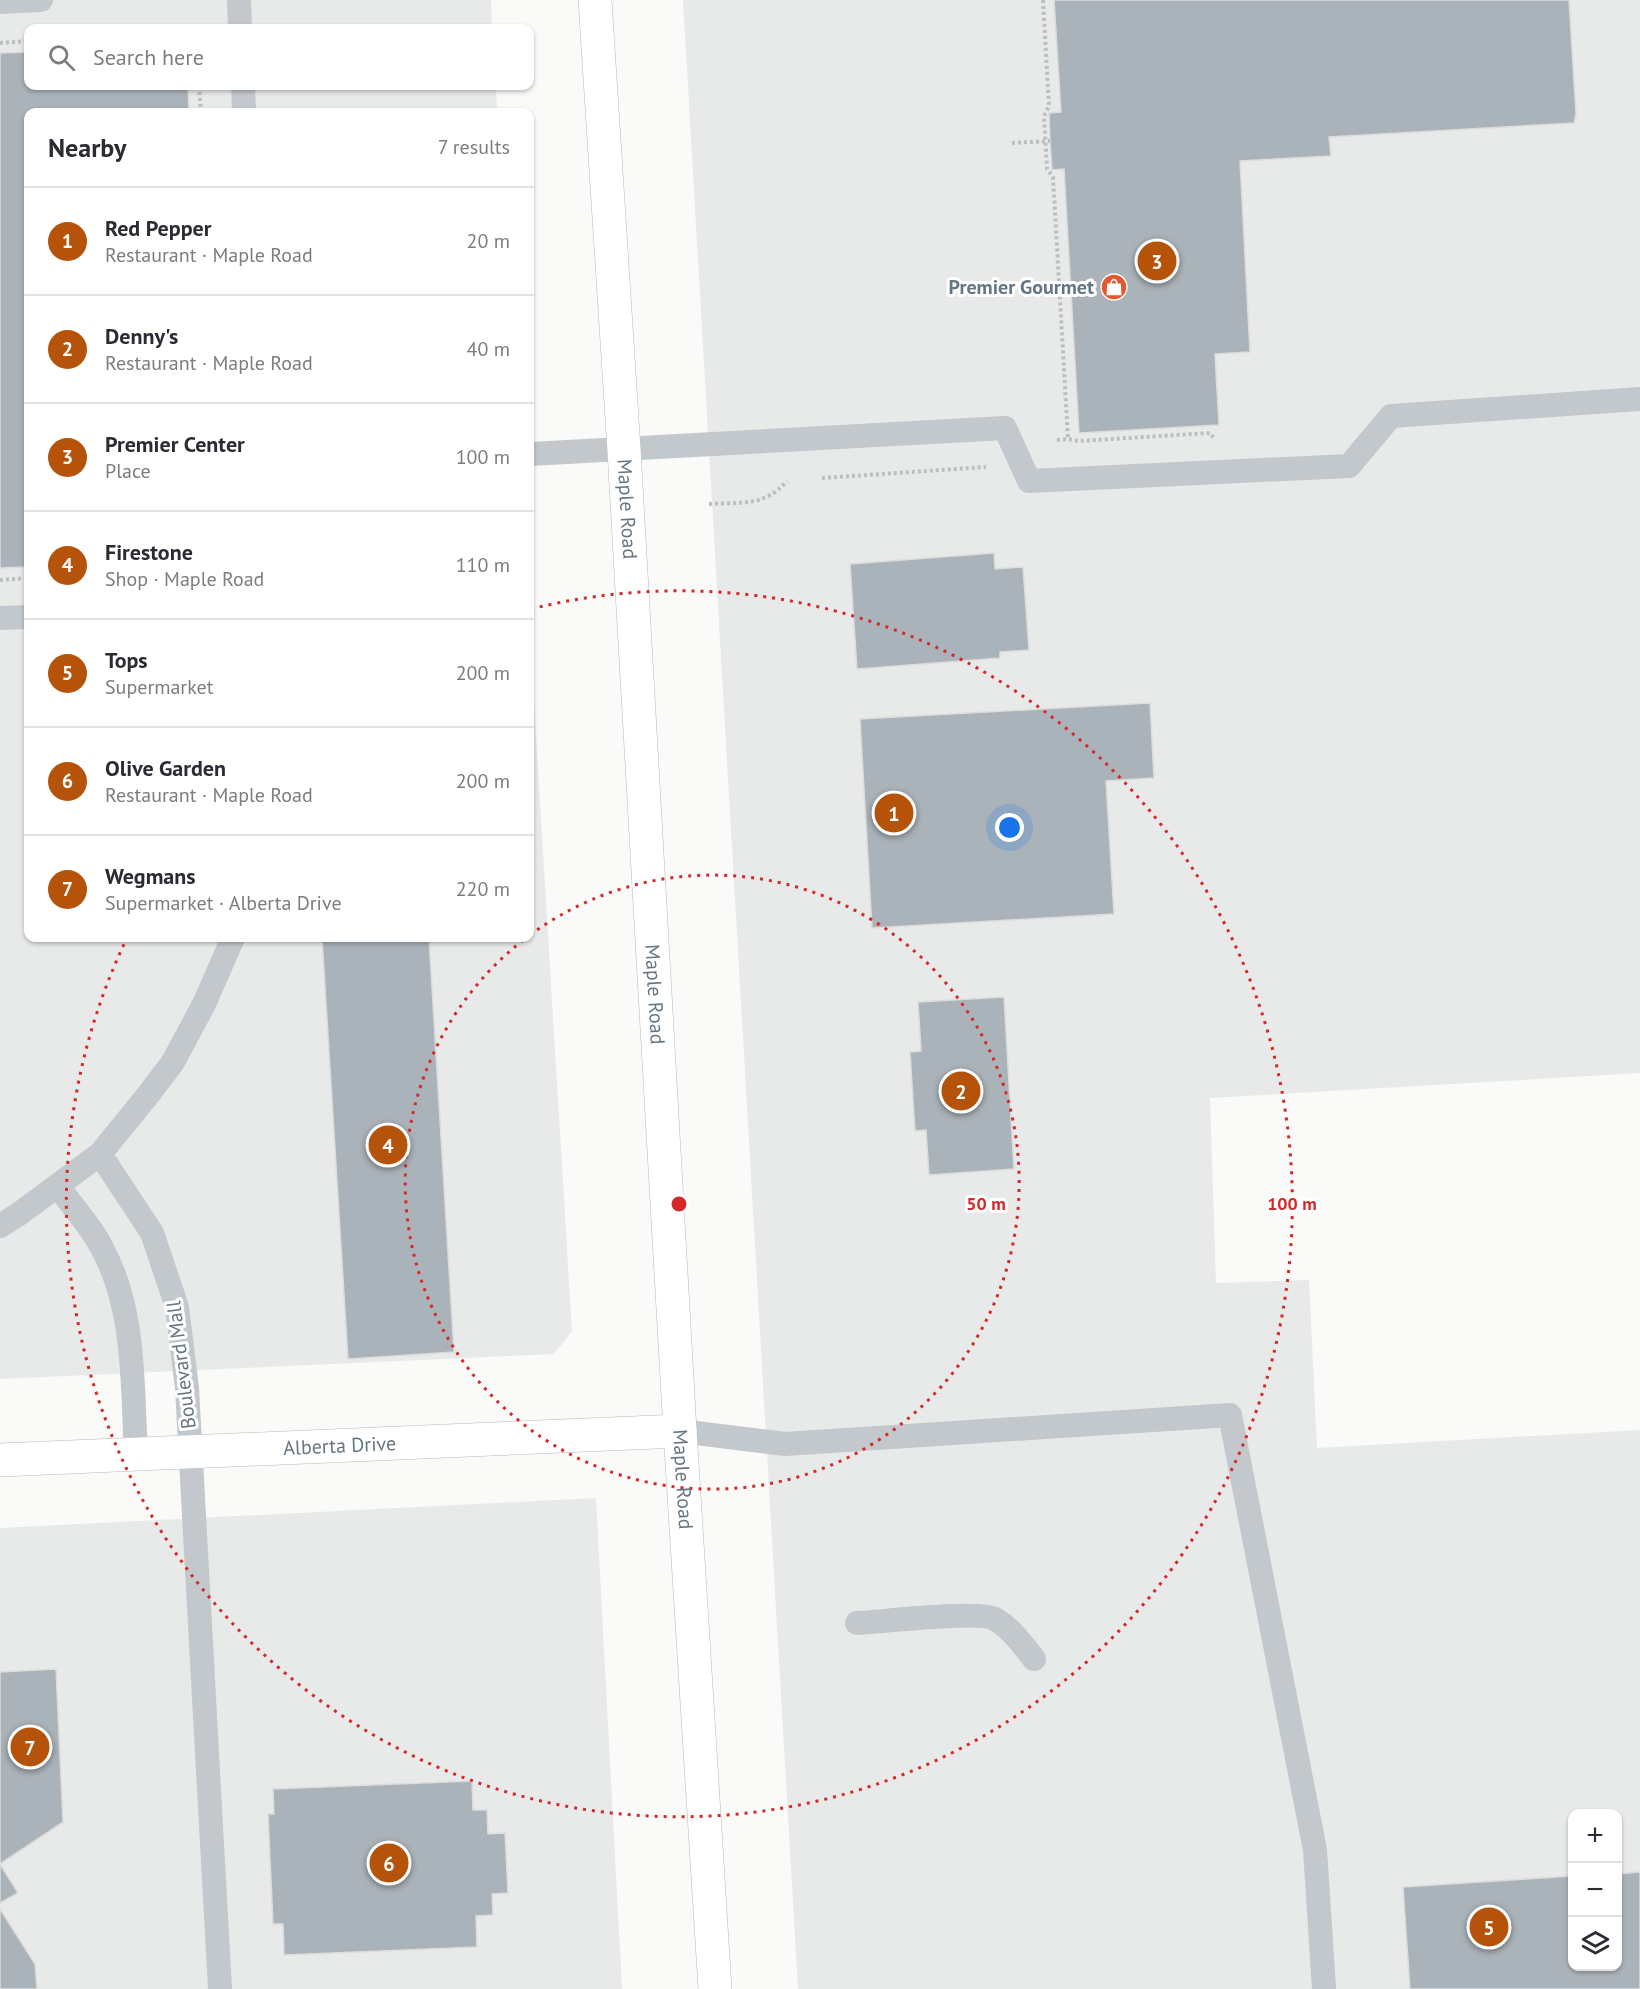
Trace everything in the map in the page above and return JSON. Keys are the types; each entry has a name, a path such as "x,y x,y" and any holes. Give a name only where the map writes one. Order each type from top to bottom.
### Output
{"main road":[{"name":"Maple Road","path":"595,0 624,450 680,1431 715,1989"},
{"name":"Alberta Drive","path":"0,1460 680,1431"}],"lane":[{"path":"0,2 41,0"},
{"path":"239,0 240,24"},
{"path":"243,90 244,108"},
{"path":"534,454 1005,428 1029,481 1349,466 1391,416 1640,399"},
{"path":"0,618 24,617"},
{"path":"0,1226 100,1154 173,1062 204,1004 231,942"},
{"name":"Boulevard Mall","path":"100,1154 152,1233 177,1307 187,1380 220,1989"},
{"path":"58,1186 101,1245 116,1277 129,1326 136,1455"},
{"path":"680,1431 785,1444 1230,1415 1315,1850 1324,1989"},
{"path":"857,1623 974,1615 994,1618 1014,1635 1034,1659"}],"path":[{"path":"1042,0 1048,106 1044,116 1048,141 1047,169 1053,177 1068,439"},
{"path":"0,43 24,41"},
{"path":"199,90 201,108"},
{"path":"1012,144 1048,141"},
{"path":"1057,440 1078,441 1210,433 1215,438"},
{"path":"822,478 996,466"},
{"path":"710,504 767,498 787,481"},
{"path":"0,580 24,578"}],"shaded area":[{"path":"0,0 491,0 492,24 24,24 24,90 496,90 497,108 24,108 24,942 534,942 534,703 572,1331 554,1354 0,1379"},
{"path":"683,0 1640,0 1640,1073 1210,1098 1216,1283 1309,1280 1317,1448 1640,1430 1640,1989 798,1989"},
{"path":"596,1498 622,1989 0,1989 0,1528"}],"building":[{"path":"1054,0 1569,0 1576,114 1574,123 1329,137 1331,156 1240,161 1250,352 1215,354 1219,425 1079,433 1064,169 1052,170 1050,141 1049,113 1061,112"},
{"path":"24,52 24,90 188,90 189,108 24,108 24,567 0,568 0,53"},
{"path":"994,553 995,569 1023,567 1029,650 1000,652 1000,658 857,669 850,564"},
{"path":"1150,703 1154,778 1106,781 1114,914 872,928 860,719"},
{"path":"322,942 429,942 454,1352 348,1359"},
{"path":"1004,997 1014,1169 929,1175 926,1130 915,1131 910,1052 921,1051 918,1002"},
{"path":"56,1669 63,1822 0,1864 0,1672"},
{"path":"472,1781 473,1810 487,1810 488,1834 505,1833 508,1893 492,1894 493,1915 476,1916 477,1947 284,1955 283,1924 273,1924 268,1814 274,1814 273,1789"},
{"path":"0,1864 18,1893 0,1903"},
{"path":"1640,1872 1640,1989 1410,1989 1403,1887 1568,1876 1568,1971 1622,1971 1622,1874"},
{"path":"0,1909 35,1964 37,1989 0,1989"}],"place":[{"name":"Premier Center","path":"1157,261"},
{"name":"Premier Gourmet","path":"1114,287"},
{"name":"Red Pepper","path":"894,813"},
{"name":"Denny's","path":"961,1091"},
{"name":"Firestone","path":"388,1145"},
{"name":"Wegmans","path":"30,1747"},
{"name":"Olive Garden","path":"389,1863"},
{"name":"Tops","path":"1489,1927"}]}
